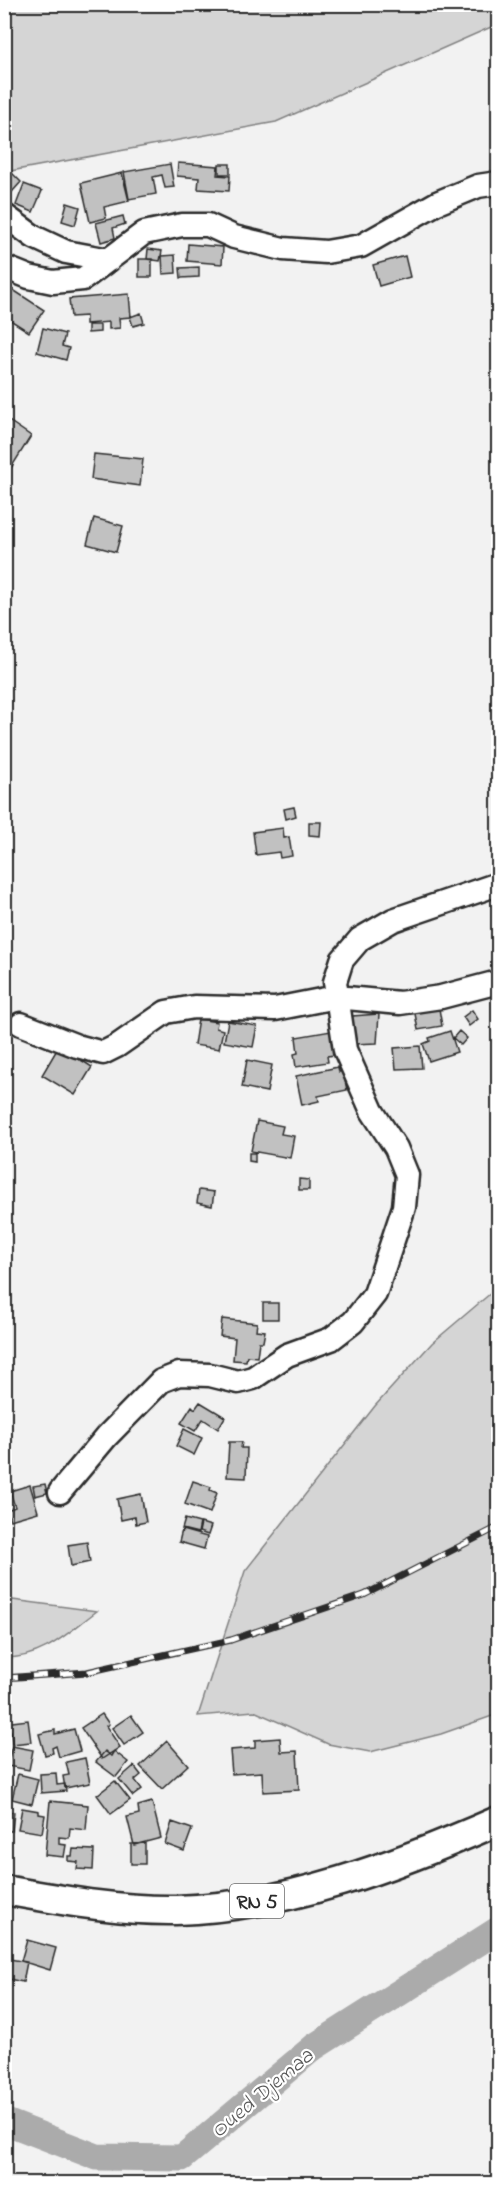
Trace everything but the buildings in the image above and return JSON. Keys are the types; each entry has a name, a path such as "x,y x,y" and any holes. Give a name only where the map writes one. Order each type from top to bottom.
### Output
{"main road":[{"name":"RN 5","path":"4,1890 116,1908 175,1910 237,1905 336,1883 433,1849 498,1821"}],"street":[{"path":"4,267 29,277 53,282 83,279 144,233 182,225 208,225 234,237 283,249 326,252 362,246 437,203 478,186 498,183"},
{"path":"4,215 34,237 66,252 110,260"},
{"path":"60,1492 107,1436 161,1381 179,1374 210,1375 238,1382 253,1378 287,1354 331,1339 353,1322 375,1294 404,1206 407,1175 396,1148 372,1111 345,1050 334,982 342,960 360,939 393,920 498,884"},
{"path":"21,1024 77,1046 103,1053 166,1012 194,1007 275,1010 336,997 400,1003 441,997 498,982"}],"shaded area":[{"path":"5,5 498,5 498,24 276,122 5,172"},
{"path":"498,1287 498,1714 441,1734 370,1752 328,1744 254,1711 198,1716 245,1571 375,1406 432,1343"},
{"path":"5,1599 97,1611 65,1636 43,1649 32,1654 5,1658"}],"waterway":[{"name":"Oued Djemaa","path":"4,2121 97,2157 182,2158 314,2047 498,1930"}],"railway":[{"path":"4,1678 87,1672 231,1640 364,1595 498,1527"}]}
